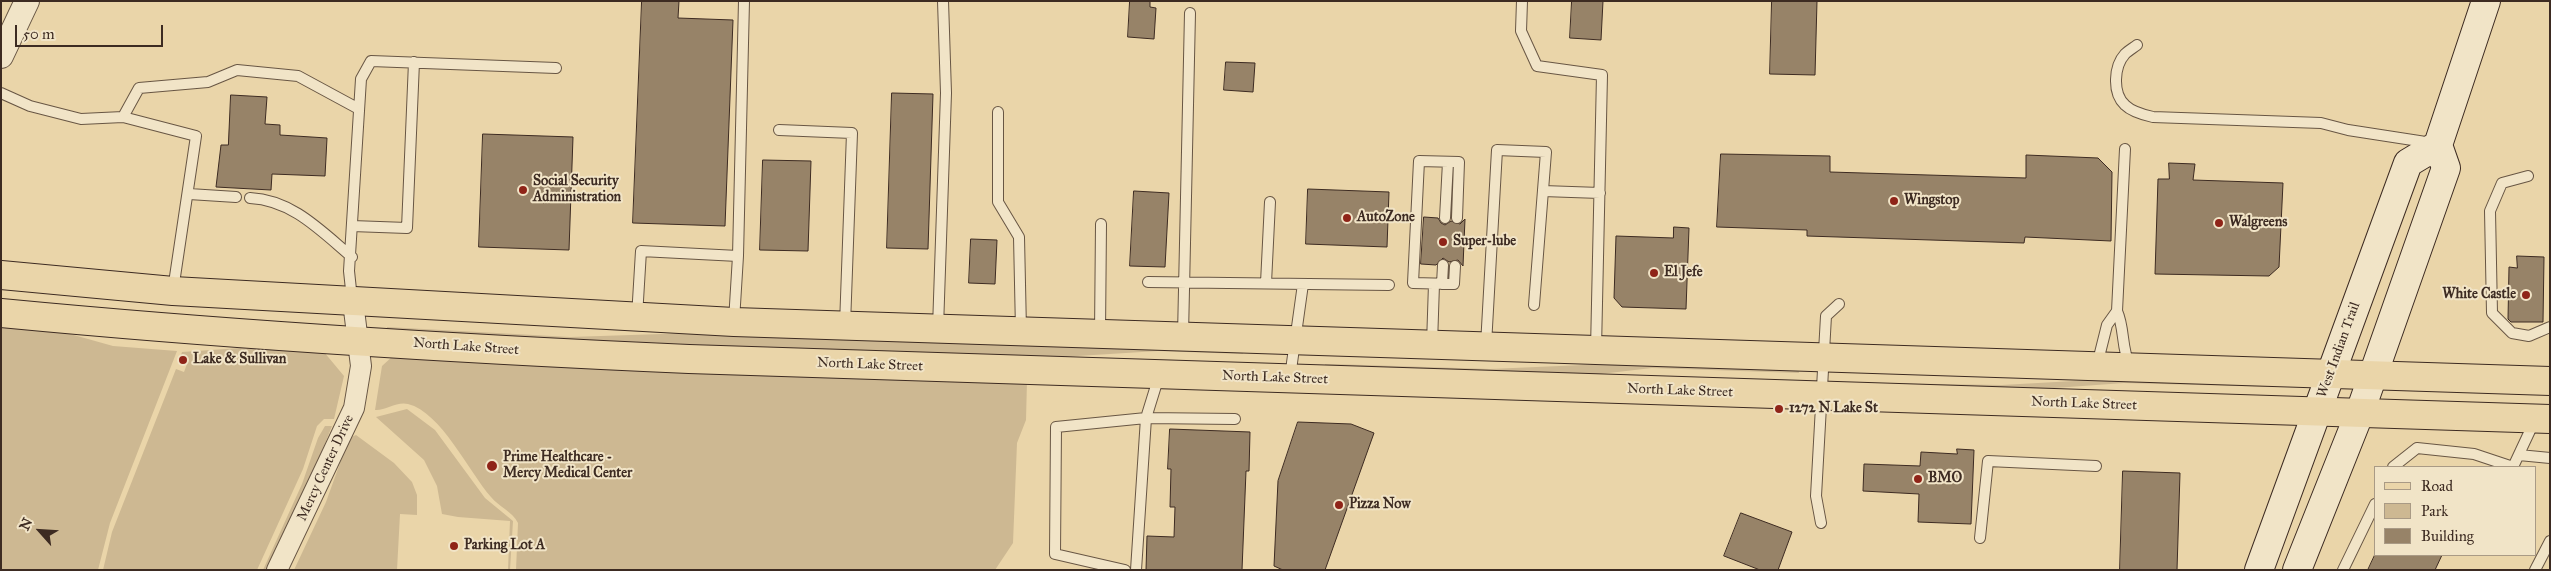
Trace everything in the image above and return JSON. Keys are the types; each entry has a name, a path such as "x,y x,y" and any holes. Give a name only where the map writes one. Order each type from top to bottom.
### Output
{"main road":[{"path":"2301,567 2360,412 2446,168 2438,144 2486,1"},
{"name":"West Indian Trail","path":"2259,570 2408,163 2438,144"},
{"path":"1,275 173,291 637,318 2550,381"},
{"name":"North Lake Street","path":"1,313 180,330 670,358 2542,419"}],"street":[{"path":"1,56 27,1"},
{"name":"Mercy Center Drive","path":"277,570 354,408 361,366 353,302"}],"lane":[{"path":"734,322 738,256 744,1"},
{"path":"938,328 946,93 943,1"},
{"path":"1522,1 1521,31 1537,66 1602,75 1596,350"},
{"path":"1183,336 1186,282 1190,13"},
{"path":"2137,45 2124,55 2116,76 2116,90 2124,105 2138,113 2153,117 2321,123 2348,130 2438,144"},
{"path":"353,302 349,278 352,257 352,226 361,78 371,61 556,68"},
{"path":"352,226 406,228 414,62"},
{"path":"123,117 139,88 208,82 237,70 298,76 359,109"},
{"path":"1,93 30,106 81,119 123,117 196,136 189,194 173,291"},
{"path":"998,112 998,202 1019,237 1021,330"},
{"path":"779,130 852,133 845,326"},
{"path":"2125,149 2117,311 2122,324 2123,352 2130,367"},
{"path":"1486,346 1497,150 1546,152 1534,305"},
{"path":"1455,266 1454,284 1413,283 1419,161 1460,162 1457,218"},
{"path":"1445,218 1448,162"},
{"path":"2528,176 2502,183 2490,211 2492,313 2512,333 2529,336 2550,328"},
{"path":"1543,191 1600,193"},
{"path":"189,194 236,197"},
{"path":"250,198 267,199 288,206 352,257"},
{"path":"1266,283 1270,202"},
{"path":"1100,334 1101,224"},
{"path":"637,318 641,250 738,256"},
{"path":"1432,345 1438,284 1443,265"},
{"path":"1148,282 1389,285"},
{"path":"1290,378 1304,284"},
{"path":"1820,523 1816,496 1826,316 1839,304"},
{"path":"2097,366 2107,325 2117,311"},
{"path":"1136,570 1146,418 1160,374"},
{"path":"1125,570 1055,554 1056,427 1146,418 1236,419"},
{"path":"2514,466 2542,419"},
{"path":"2394,466 2418,448 2474,454 2510,466"},
{"path":"2519,455 2550,458"},
{"path":"1980,538 1988,461 2096,466"},
{"path":"2343,570 2374,506"},
{"path":"2535,570 2550,541"}],"green space":[{"path":"1,327 63,332 113,346 177,351 110,523 98,570 1,570"},
{"path":"387,327 570,337 692,333 1244,350 1243,354 1158,351 1029,359 387,331"},
{"path":"240,348 324,352 344,376 334,419 324,419 317,426 303,469 257,570 103,570 112,532 176,369 184,372 187,364 179,361 182,352"},
{"path":"394,355 1027,381 1026,420 1017,443 1013,543 995,570 516,570 518,523 482,486 443,430 420,409 408,404 404,403 375,410 382,366"},
{"path":"1629,363 1798,368 1799,373 1652,368 1583,376 1325,368 1325,364 1490,369"},
{"path":"2110,379 2272,383 2272,387 2124,383 2027,390 1875,386 1874,383 2002,385"},
{"path":"407,409 435,430 485,498 513,521 510,570 508,570 510,521 442,514 437,486 424,460 376,417"},
{"path":"325,426 332,426 317,463 283,535 265,570 263,570 302,484 318,438"},
{"path":"356,435 394,463 412,482 417,495 417,515 400,514 397,570 294,570 326,502 349,438"}],"building":[{"path":"642,1 679,1 678,18 733,20 725,226 633,223"},
{"path":"1130,1 1150,1 1150,7 1156,8 1154,39 1128,37"},
{"path":"1572,1 1603,1 1601,40 1570,38"},
{"path":"1772,1 1817,1 1815,75 1770,74"},
{"path":"1226,62 1255,63 1253,92 1224,90"},
{"path":"892,93 933,94 928,249 887,248"},
{"path":"231,95 267,97 265,124 280,125 280,135 327,138 325,176 272,174 271,190 216,187 221,145 228,145"},
{"name":"Social Security Administration","path":"483,134 573,137 569,250 479,247"},
{"path":"1721,154 1830,156 1830,172 2026,178 2026,155 2098,158 2112,172 2111,241 2025,237 2024,243 1807,236 1807,230 1717,227"},
{"path":"763,160 811,161 808,251 760,250"},
{"name":"Walgreens","path":"2169,163 2195,164 2193,180 2283,183 2279,267 2269,276 2155,274 2158,179 2169,179"},
{"name":"AutoZone","path":"1308,189 1389,192 1387,247 1306,244"},
{"path":"1134,191 1169,193 1165,267 1130,266"},
{"name":"Super-lube","path":"1424,217 1438,218 1445,225 1451,221 1460,224 1465,219 1463,266 1458,260 1449,262 1443,258 1436,265 1421,264"},
{"path":"1674,227 1689,228 1686,309 1622,307 1614,298 1616,236 1673,238"},
{"path":"971,239 997,240 995,284 969,283"},
{"name":"White Castle","path":"2517,256 2544,257 2543,322 2511,322 2508,319 2509,267 2517,268"},
{"path":"1298,422 1351,424 1374,433 1325,570 1283,570 1274,566 1278,481"},
{"path":"1170,429 1250,432 1249,471 1246,471 1242,570 1146,570 1147,536 1174,537 1175,507 1170,507 1171,469 1168,469"},
{"name":"BMO","path":"1957,449 1974,450 1971,524 1918,522 1919,494 1863,491 1864,464 1920,466 1921,452 1957,454"},
{"path":"2123,471 2180,473 2177,570 2120,570"},
{"path":"1741,513 1792,532 1778,570 1760,570 1724,556"},
{"path":"2375,556 2442,556 2435,570 2368,570"}],"place":[{"name":"Social Security Administration","path":"523,190"},
{"name":"Wingstop","path":"1894,201"},
{"name":"AutoZone","path":"1347,218"},
{"name":"Walgreens","path":"2219,223"},
{"name":"Super-lube","path":"1443,242"},
{"name":"El Jefe","path":"1654,273"},
{"name":"White Castle","path":"2526,295"},
{"name":"Lake & Sullivan","path":"183,360"},
{"name":"1272 N Lake St","path":"1779,409"},
{"name":"Prime Healthcare - Mercy Medical Center","path":"492,466"},
{"name":"BMO","path":"1918,479"},
{"name":"Pizza Now","path":"1339,505"},
{"name":"Parking Lot A","path":"454,546"}]}
